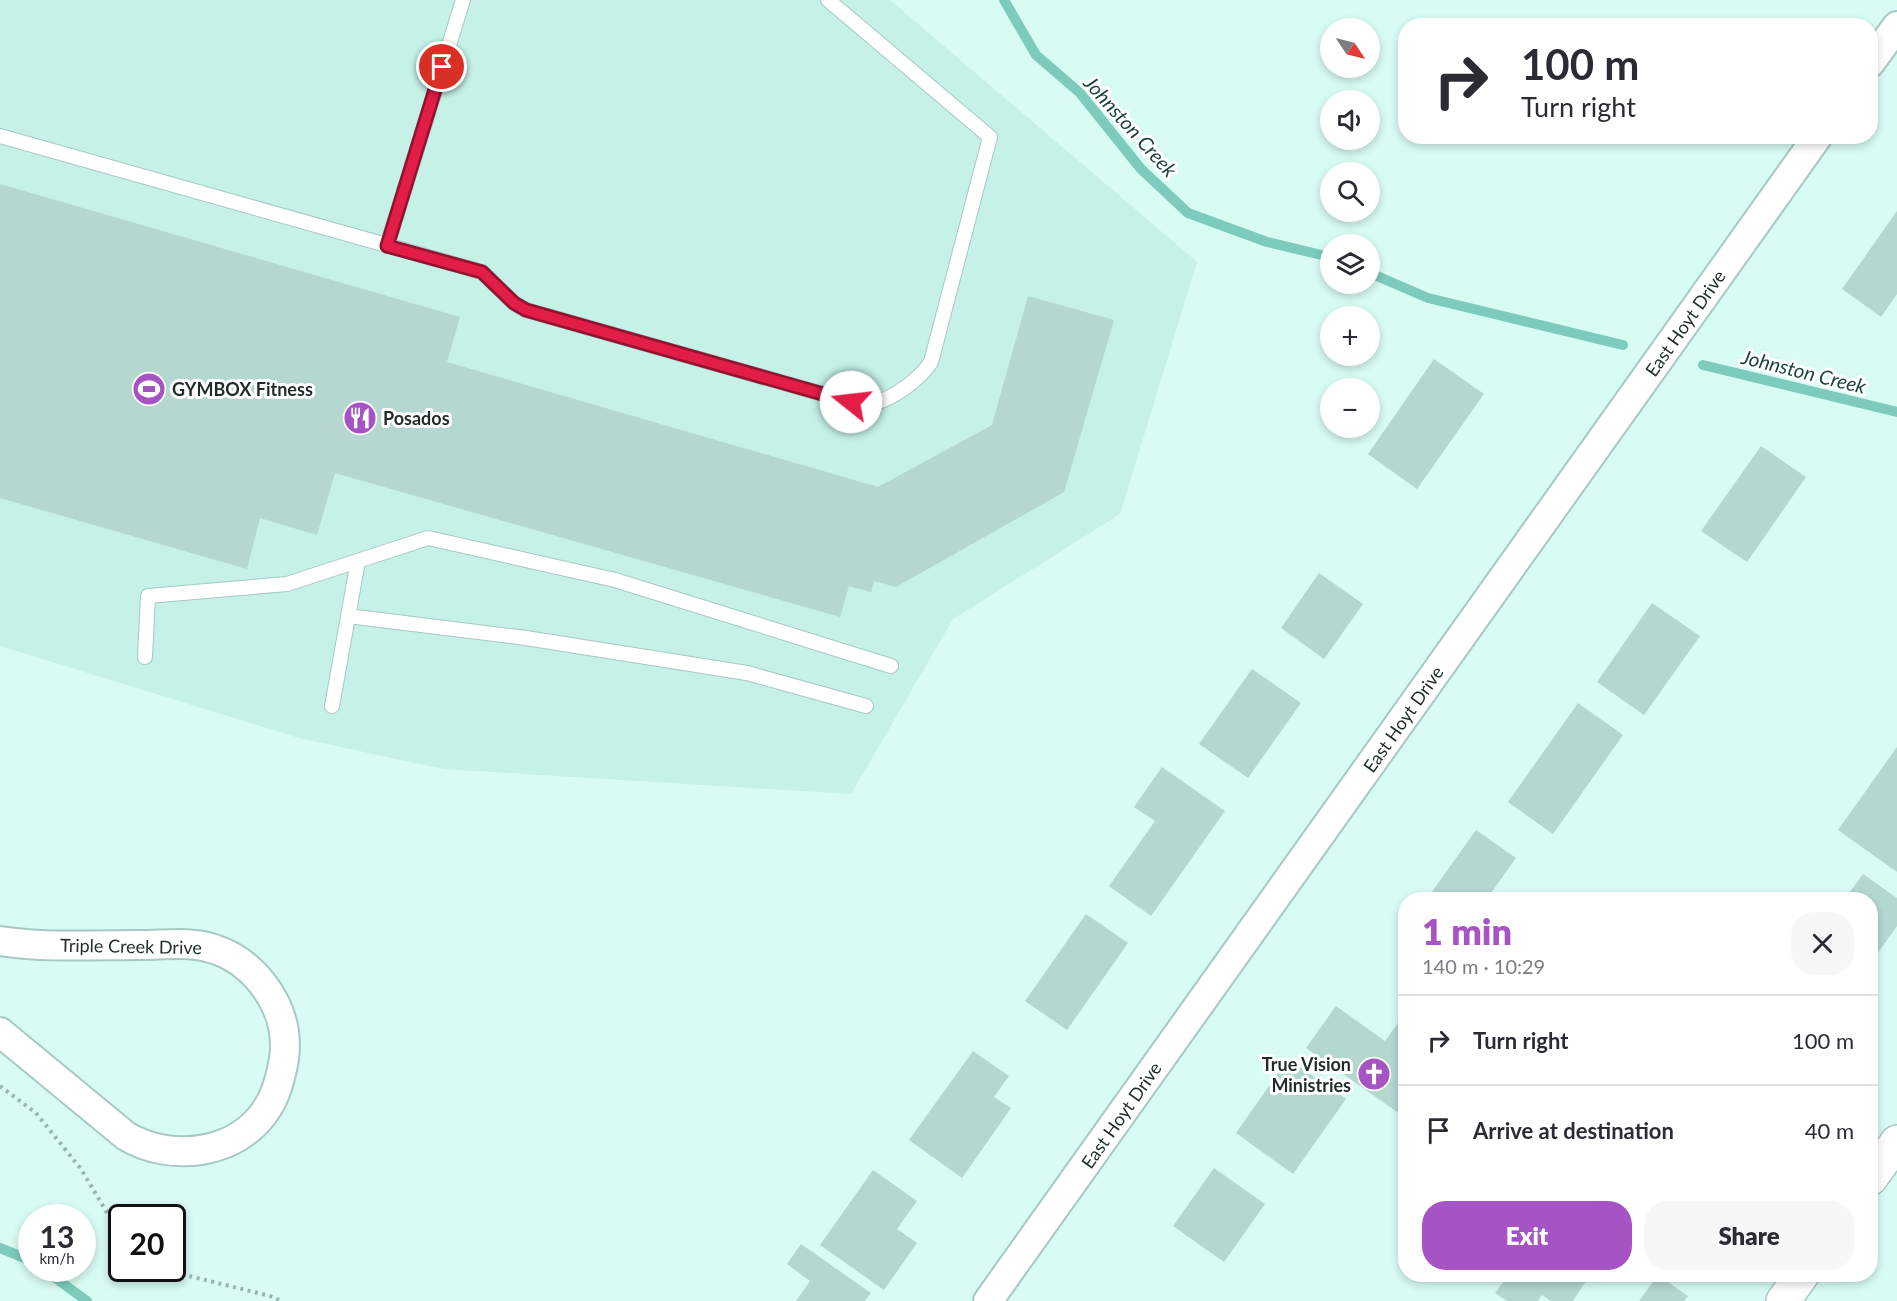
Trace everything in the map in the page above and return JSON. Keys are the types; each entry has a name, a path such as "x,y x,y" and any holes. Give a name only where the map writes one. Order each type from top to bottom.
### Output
{"street":[{"path":"1878,52 1897,26"},
{"name":"East Hoyt Drive","path":"988,1301 1812,144"},
{"name":"Triple Creek Drive","path":"0,941 16,944 84,946 193,945 215,949 249,969 267,990 280,1012 285,1039 283,1065 275,1094 267,1108 251,1126 232,1139 216,1146 188,1152 172,1152 139,1143 126,1136 0,1032"},
{"path":"1878,1168 1897,1142"},
{"path":"1783,1301 1797,1282"}],"lane":[{"path":"387,246 463,0"},
{"path":"0,136 482,272 514,303 526,310 851,402 869,404 882,401 912,383 931,362 990,137 828,0"},
{"path":"145,657 148,596 287,584 428,538 615,580 891,666"},
{"path":"332,706 358,561"},
{"path":"348,616 526,638 747,673 866,706"}],"path":[{"path":"0,1086 36,1113 81,1169 108,1214"},
{"path":"186,1275 270,1296 281,1301"}],"shaded area":[{"path":"0,0 890,0 1197,262 1120,514 953,619 851,794 443,769 299,738 0,646"}],"building":[{"path":"0,184 460,317 447,362 878,487 992,425 1028,296 1114,320 1064,492 896,587 874,581 871,592 849,586 840,617 335,473 317,535 260,518 247,569 0,498"},
{"path":"1897,211 1897,294 1881,317 1842,289"},
{"path":"1434,359 1484,394 1417,489 1368,454"},
{"path":"1761,446 1806,477 1747,562 1701,531"},
{"path":"1319,573 1363,604 1324,659 1281,628"},
{"path":"1652,603 1700,636 1644,715 1597,682"},
{"path":"1252,669 1301,703 1248,778 1199,744"},
{"path":"1578,703 1623,735 1553,834 1508,802"},
{"path":"1897,747 1897,872 1838,830"},
{"path":"1162,767 1225,811 1151,916 1109,886 1155,821 1134,807"},
{"path":"1476,830 1516,858 1492,892 1432,892"},
{"path":"1863,874 1897,898 1897,926 1878,953 1878,892 1850,892"},
{"path":"1086,914 1128,943 1067,1030 1025,1001"},
{"name":"True Vision Ministries","path":"1336,1006 1385,1041 1398,1023 1398,1111 1397,1112 1306,1048"},
{"path":"973,1051 1009,1076 994,1097 1011,1108 962,1178 909,1140"},
{"path":"1288,1059 1346,1099 1293,1174 1236,1133"},
{"path":"1214,1168 1265,1204 1224,1262 1173,1226"},
{"path":"873,1170 917,1201 897,1229 917,1243 884,1290 820,1245"},
{"path":"801,1244 871,1293 865,1301 796,1301 810,1281 787,1264"},
{"path":"1503,1282 1585,1282 1573,1301 1551,1301 1542,1295 1538,1301 1507,1301 1495,1293"},
{"path":"1653,1282 1668,1282 1688,1296 1684,1301 1639,1301"}],"waterway":[{"name":"Johnston Creek","path":"1004,0 1036,55 1080,93 1141,169 1188,213 1267,242 1320,255"},
{"name":"Johnston Creek","path":"1380,277 1428,298 1623,345"},
{"name":"Johnston Creek","path":"1703,365 1897,412"},
{"path":"0,1248 18,1255"},
{"path":"61,1282 87,1301"}],"place":[{"name":"GYMBOX Fitness","path":"149,389"},
{"name":"Posados","path":"360,418"},
{"name":"True Vision Ministries","path":"1374,1074"}],"route":[{"path":"442,67 387,246 482,272 514,303 526,310 851,402"}]}
